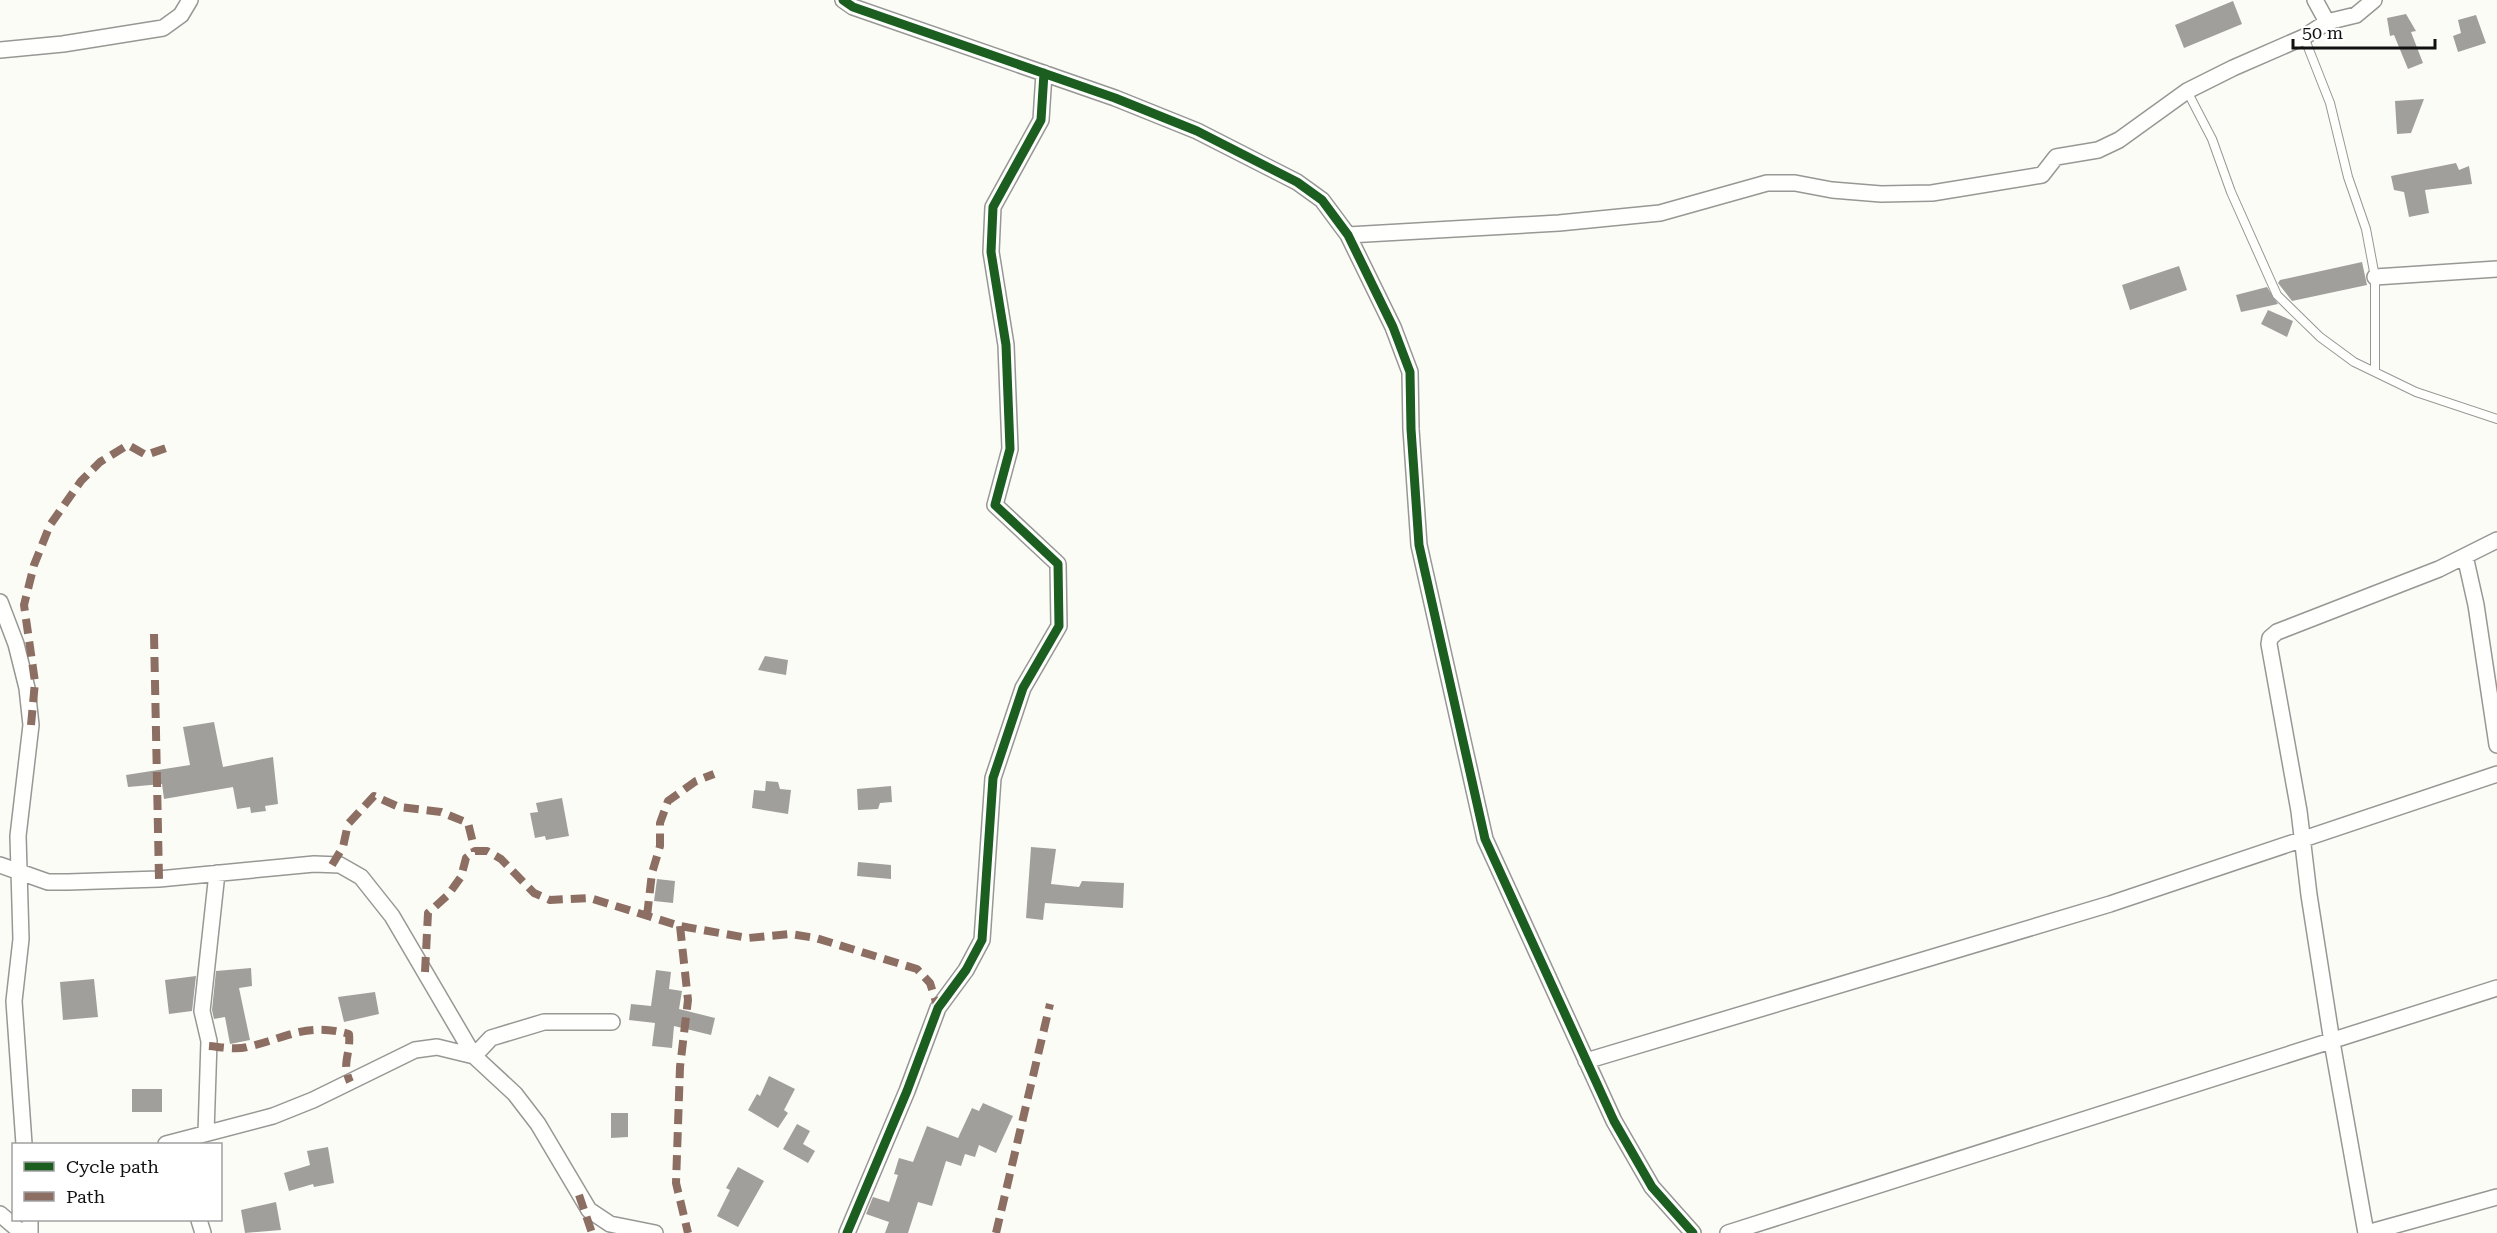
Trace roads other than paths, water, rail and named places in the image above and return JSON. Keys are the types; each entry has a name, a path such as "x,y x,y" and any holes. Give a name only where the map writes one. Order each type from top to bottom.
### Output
{"street":[{"path":"0,50 63,44 163,28 181,15 190,0"},
{"path":"843,0 853,7 1044,73 1197,131 1297,182 1322,200 1348,235 1393,327 1410,372 1411,429 1419,545 1485,839 1614,1121 1652,1187 1693,1233"},
{"path":"2315,0 2327,22"},
{"path":"1348,235 1536,224 1660,213 1767,183 1795,183 1832,190 1881,194 1932,193 1973,184 2003,183 2042,175 2056,158 2098,150 2119,140 2187,92 2233,68 2304,37 2327,22 2356,15 2374,0"},
{"path":"847,1233 907,1091 938,1008 966,970 982,940 993,778 1023,688 1059,626 1058,564 995,505 1010,448 1006,345 991,252 993,207 1041,120 1044,73"},
{"path":"2374,277 2497,268"},
{"path":"2497,540 2439,569 2277,632 2270,638 2270,657 2303,837 2309,895 2332,1042 2366,1233 2497,1197"},
{"path":"2465,556 2476,605 2497,745"},
{"path":"0,602 21,666 31,725 23,773 19,870 21,939 7,1000 24,1143"},
{"path":"1586,1061 2110,904 2303,837 2497,774"},
{"path":"0,865 48,882 217,873 314,864 340,865 361,877 393,916 474,1056 515,1094 538,1124 590,1210 610,1224 655,1233"},
{"path":"206,1133 209,1041 202,1011 217,873"},
{"path":"1728,1233 2497,988"},
{"path":"474,1056 491,1038 544,1022 612,1022"},
{"path":"174,1143 273,1116 313,1100 415,1050 437,1047 474,1056"},
{"path":"0,1214 22,1233"}],"lane":[{"path":"2304,37 2330,103 2348,177 2366,229 2374,277 2375,372"},
{"path":"2187,92 2212,139 2231,192 2277,295 2320,337 2354,362 2416,392 2497,419"}]}
